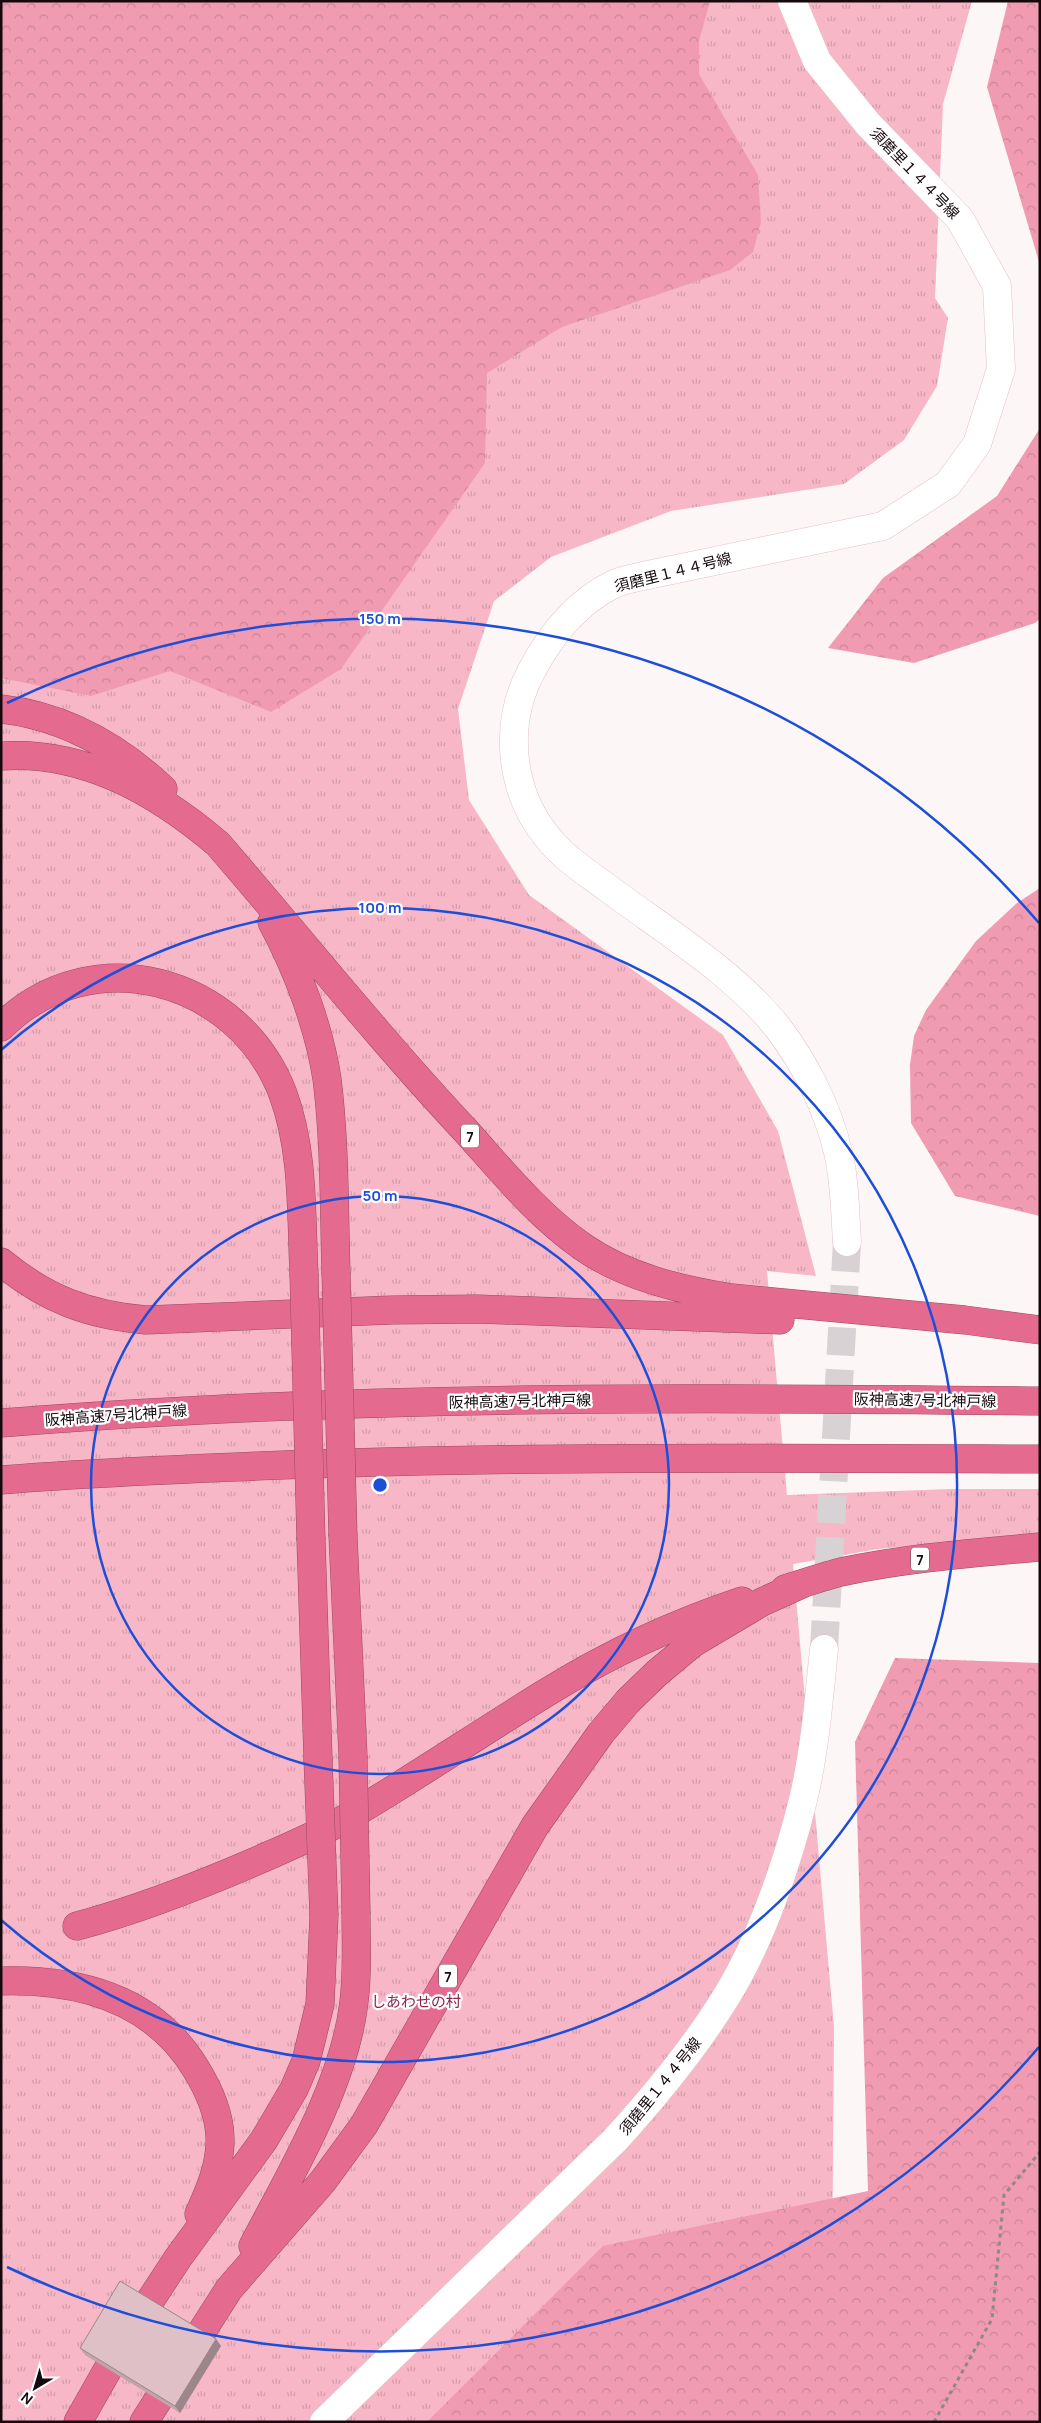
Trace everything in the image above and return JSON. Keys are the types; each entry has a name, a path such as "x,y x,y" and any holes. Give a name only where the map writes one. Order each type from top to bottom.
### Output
{"highway":[{"name":"7","path":"1,709 46,718 74,728 103,742 157,784 218,844 431,1094 527,1198 546,1217 584,1247 636,1274 695,1292 732,1298 965,1320 1040,1331"},
{"name":"7","path":"1,756 48,758 102,771 161,801 218,844 263,906 296,972 318,1040 326,1077 330,1112 343,1536 353,1756 356,1914 356,1979 353,2010 335,2077 287,2182 229,2289 144,2422"},
{"path":"1,1027 15,1013 38,998 67,986 106,978 139,978 169,984 198,998 226,1015 248,1036 268,1062 282,1092 293,1124 298,1162 304,1274 324,1916 320,2004 306,2061 294,2089 264,2140 178,2258 125,2339 78,2422"},
{"name":"7","path":"1,1262 27,1282 53,1298 112,1317 146,1320 392,1310 478,1309 1040,1331"},
{"name":"阪神高速7号北神戸線","path":"1,1423 184,1410 540,1400 743,1398 1040,1401"},
{"path":"1,1480 180,1469 374,1462 572,1459 1040,1459"},
{"name":"7","path":"229,2289 323,2181 364,2125 535,1826 601,1733 628,1701 657,1673 693,1643 762,1602 802,1584 838,1573 881,1564 932,1557 1040,1548"},
{"path":"77,1926 117,1916 165,1899 294,1844 334,1825 381,1798 554,1688 643,1640 699,1615 802,1584"},
{"path":"1,1981 52,1983 87,1990 118,2000 146,2014 168,2032 188,2055 203,2080 216,2108 220,2138 218,2163 210,2190 178,2258"}],"street":[{"name":"須磨里１４４号線","path":"792,1 817,60 868,124 960,219 997,286 1001,369 977,444 948,484 884,526 643,576 615,583 588,600 563,623 544,648 532,670 517,704 514,736 516,773 528,806 549,840 578,865 744,992 778,1028 801,1064 823,1107 838,1151 844,1188 847,1242"},
{"name":"須磨里１４４号線","path":"324,2422 615,2140 675,2072 728,1995 769,1905 788,1851 804,1796 817,1720 824,1649"}],"path":[{"path":"934,2422 992,2319 1004,2195 1040,2152"}],"green space":[{"name":"しあわせの村","path":"1,1 972,1 943,104 935,298 948,318 937,386 904,440 844,484 671,511 551,557 494,601 458,709 469,800 529,895 723,1035 778,1131 816,1276 767,1271 787,1495 950,1489 1040,1489 1040,1535 878,1549 793,1564 834,2027 831,2422 1,2422"},
{"path":"1,1 710,1 699,41 699,74 758,175 761,222 753,252 730,270 562,327 487,373 485,463 341,669 271,712 170,671 91,696 1,678"},
{"path":"1008,1 1040,1 1040,265 987,87"},
{"path":"1040,428 1040,619 1035,623 914,663 828,648 883,578 997,496"},
{"path":"1040,888 1040,1216 955,1196 911,1123 910,1065 914,1036 926,1010 976,941 1017,903"},
{"path":"895,1658 1040,1663 1040,2422 427,2422 603,2246 868,2191 855,1742"}],"building":[{"path":"120,2281 216,2339 175,2406 80,2348"}],"tunnel":[{"path":"824,1649 847,1242"}]}
